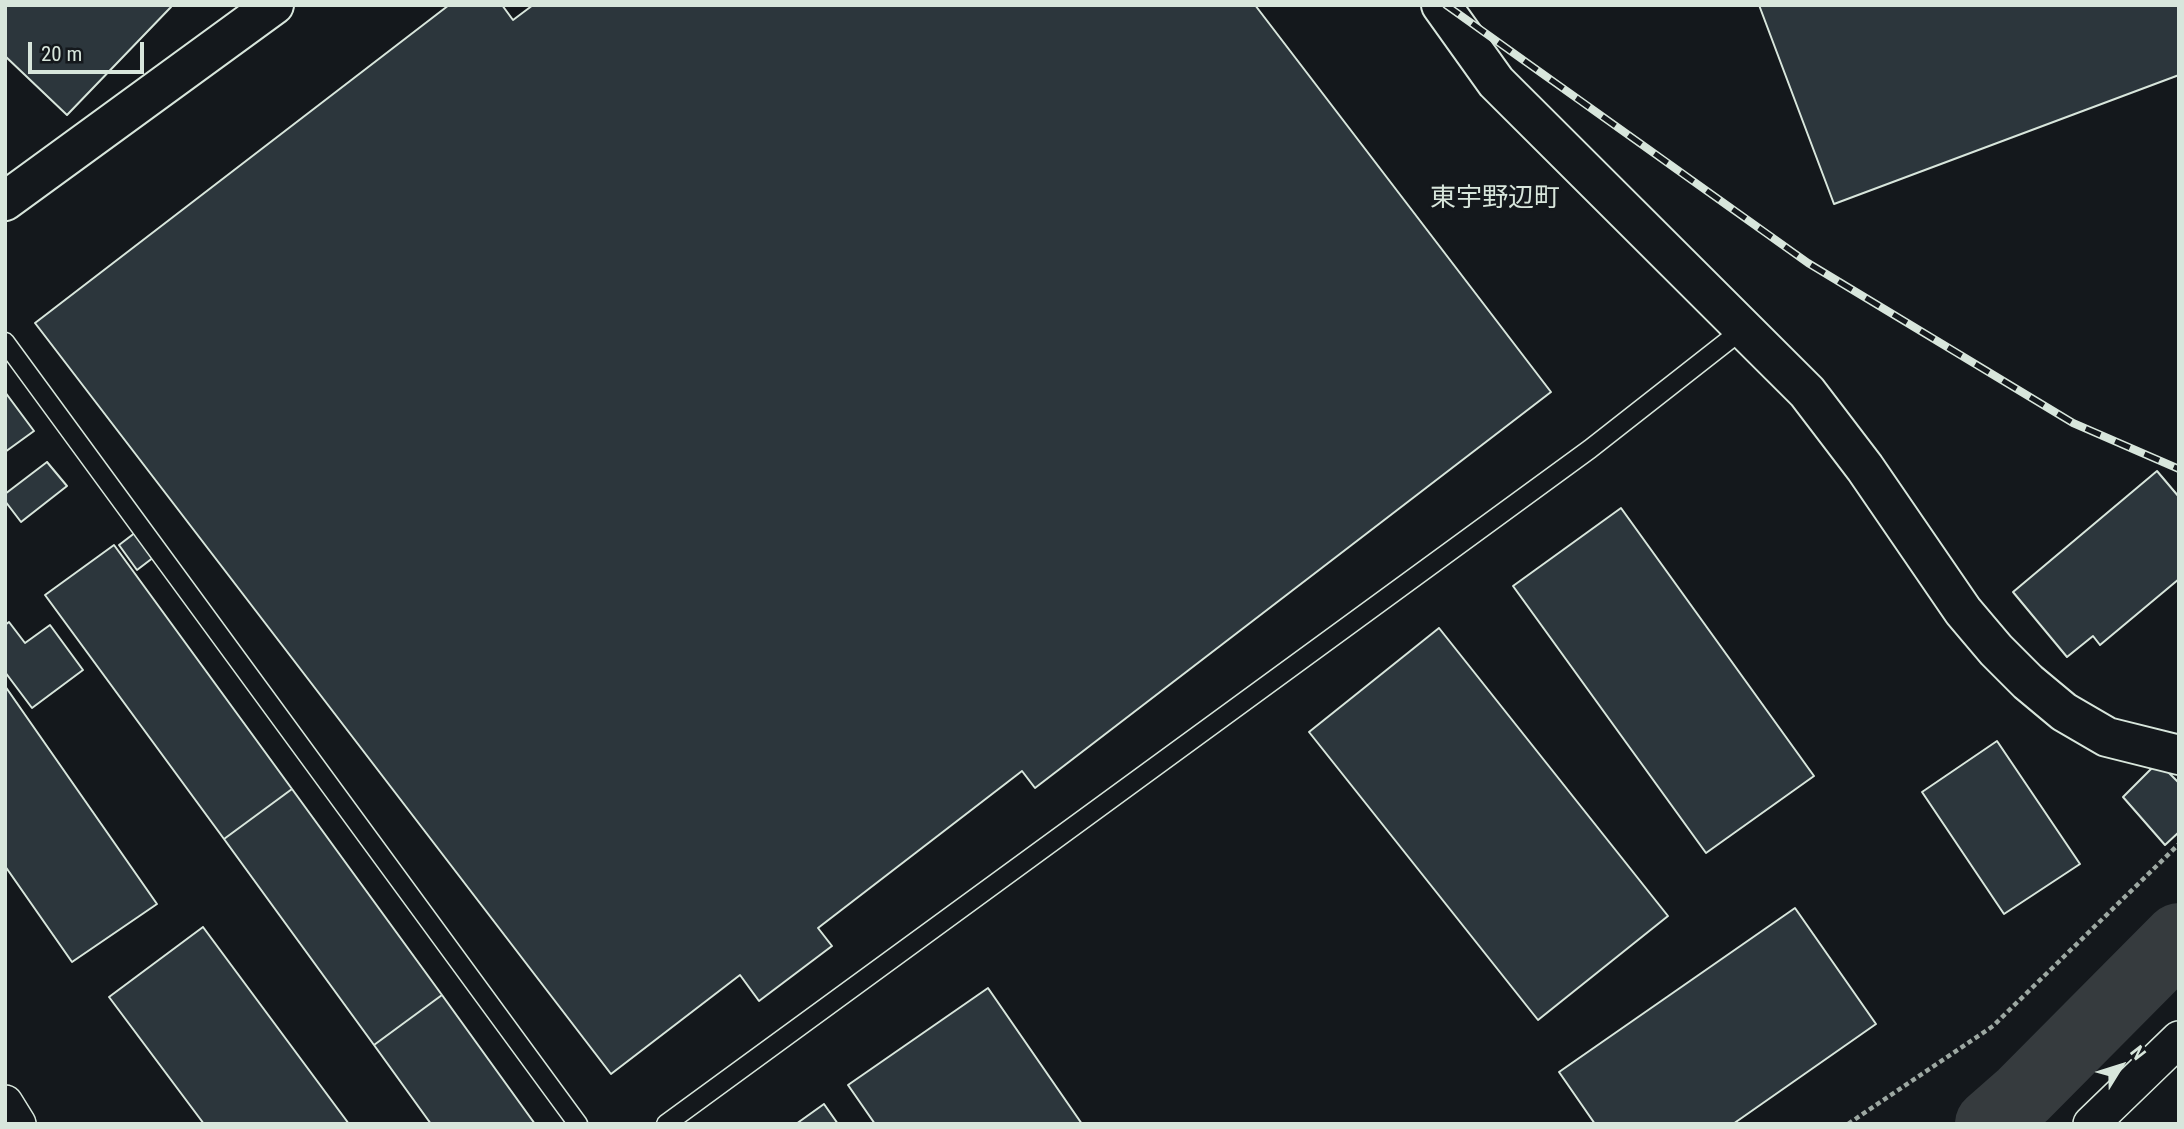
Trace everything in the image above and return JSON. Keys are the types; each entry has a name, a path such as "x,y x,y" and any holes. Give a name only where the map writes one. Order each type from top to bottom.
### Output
{"street":[{"path":"5,201 274,5"},
{"path":"1441,5 1496,82 1807,392 1865,468 1964,611 1996,650 2064,712 2107,737 2179,755"},
{"path":"2091,1124 2179,1039"},
{"path":"5,1103 18,1124"}],"lane":[{"path":"666,1124 1590,449 1743,329"},
{"path":"5,342 578,1124"}],"path":[{"path":"1848,1124 1993,1026 2179,844"}],"building":[{"path":"5,5 171,7 67,115 5,56"},
{"path":"449,5 502,5 513,20 533,5 1255,5 1551,392 1035,788 1022,771 818,928 832,946 759,1001 740,975 611,1074 35,323"},
{"path":"1759,5 2179,5 2179,75 1834,204"},
{"path":"5,392 34,431 5,452"},
{"path":"47,462 67,486 21,522 5,501 5,494"},
{"path":"2157,471 2179,497 2179,579 2100,645 2093,636 2067,657 2013,592"},
{"path":"1621,508 1814,776 1706,853 1513,586"},
{"path":"136,532 154,557 137,570 119,545"},
{"path":"114,545 292,789 224,839 45,595"},
{"path":"9,622 25,643 50,625 83,670 32,708 5,672 5,625"},
{"path":"1439,628 1668,916 1538,1020 1309,732"},
{"path":"5,686 157,904 72,962 5,866"},
{"path":"1997,741 2080,864 2004,914 1922,792"},
{"path":"2158,762 2179,783 2179,832 2165,845 2123,797"},
{"path":"292,789 442,995 374,1045 224,839"},
{"path":"1795,908 1876,1024 1733,1124 1595,1124 1559,1072"},
{"path":"203,927 349,1124 204,1124 109,997"},
{"path":"988,988 1082,1124 875,1124 848,1085"},
{"path":"442,995 535,1124 431,1124 374,1045"},
{"path":"824,1104 838,1124 796,1124"}],"waterway":[{"path":"1990,1124 2023,1095 2179,938"}],"railway":[{"path":"1446,5 1808,263 2073,423 2179,469"}],"district":[{"name":"東宇野辺町","path":"1495,199"}]}
